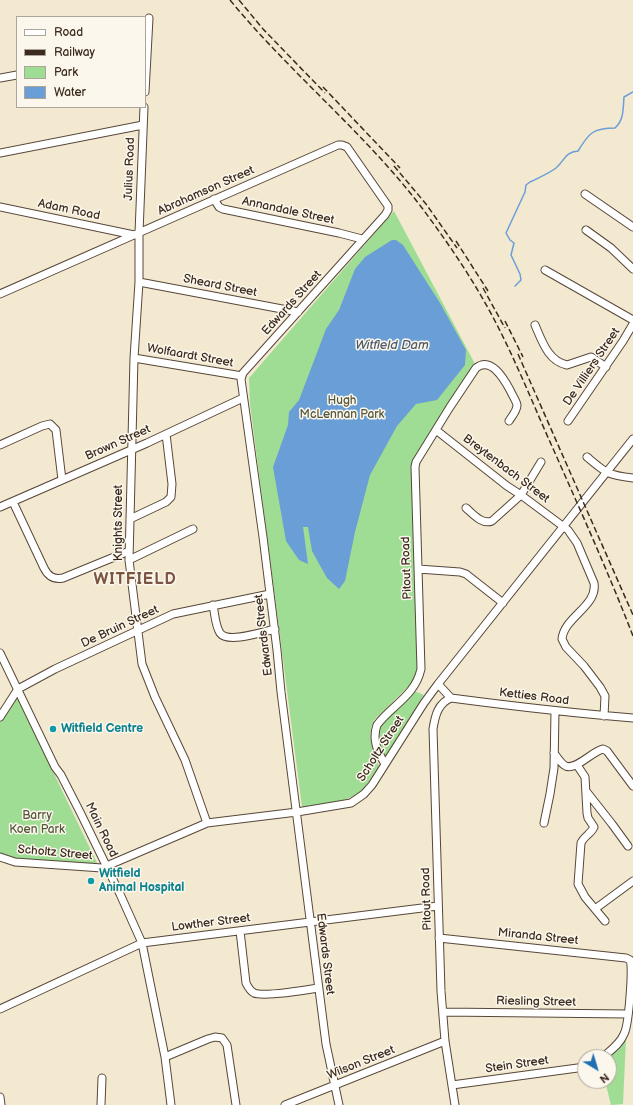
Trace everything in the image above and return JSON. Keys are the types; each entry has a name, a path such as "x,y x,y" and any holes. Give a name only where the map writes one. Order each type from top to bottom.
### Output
{"street":[{"path":"146,51 150,18"},
{"path":"0,78 16,75"},
{"name":"Julius Road","path":"136,234 144,108"},
{"path":"0,153 143,125"},
{"name":"Abrahamson Street","path":"0,294 338,145 347,147 385,201 388,210 385,215"},
{"path":"585,194 633,227"},
{"name":"Annandale Street","path":"214,199 219,207 223,209 362,239"},
{"name":"Adam Road","path":"0,207 136,234"},
{"name":"Edwards Street","path":"339,1105 326,1044 309,921 297,812 281,692 275,629 243,398 242,376 362,239 385,215"},
{"path":"586,230 611,248 633,269"},
{"name":"Knights Street","path":"136,234 139,282 134,358 129,560 141,661 185,760 207,823"},
{"path":"545,270 633,320"},
{"name":"Sheard Street","path":"139,282 298,312"},
{"name":"De Villiers Street","path":"568,421 606,367 633,324"},
{"path":"535,325 547,352 563,364 567,365 591,357 606,367"},
{"name":"Wolfaardt Street","path":"134,358 242,376"},
{"name":"Pitout Road","path":"385,764 381,758 374,738 377,725 414,688 419,679 421,669 416,462 479,365 487,365 498,372 504,379 517,406 516,411 509,421"},
{"name":"Brown Street","path":"0,507 166,434 243,398"},
{"path":"0,445 50,424 56,430 62,480"},
{"name":"Breytenbach Street","path":"436,430 507,486 563,526 572,535 577,543 594,583 594,589 591,598 564,630 562,639 566,647 584,666 605,696 604,716"},
{"path":"130,519 166,502 171,497 172,484 166,434"},
{"name":"Scholtz Street","path":"0,857 15,862 104,868 207,823 297,812 342,805 355,801 369,789 424,703 438,684 605,472 633,439"},
{"path":"587,457 605,472 617,476 633,478"},
{"path":"466,508 482,521 488,523 498,517 521,495 541,462"},
{"path":"13,502 44,568 51,577 58,579 63,578 129,551"},
{"path":"129,560 193,529"},
{"path":"418,570 460,572 466,574 503,603"},
{"name":"De Bruin Street","path":"0,717 18,689 55,669 138,630 178,612 270,594"},
{"path":"213,605 218,629 221,634 227,638 234,638 275,629"},
{"name":"Main Road","path":"0,653 56,767 58,777 141,945 165,1057 171,1105"},
{"path":"438,684 451,698"},
{"name":"Pitout Road","path":"451,698 445,701 436,713 433,729 439,938 443,1012 445,1041 455,1105"},
{"name":"Ketties Road","path":"451,698 555,711 633,718"},
{"path":"544,823 553,775 555,711"},
{"path":"554,753 565,766 571,767 578,765 595,752 603,749 607,751 633,786"},
{"path":"578,765 585,775 588,818 594,828 584,838 581,844 577,881 581,890 605,921"},
{"path":"586,791 628,846"},
{"path":"595,909 633,881"},
{"name":"Lowther Street","path":"0,1009 141,945 309,921 438,906"},
{"path":"240,931 246,983 253,992 264,994 318,988"},
{"name":"Miranda Street","path":"439,938 626,958 632,962 628,1014"},
{"name":"Riesling Street","path":"443,1012 628,1014"},
{"path":"611,1049 622,1039 627,1028 628,1014"},
{"path":"165,1057 208,1039 215,1037 222,1038 227,1045 236,1105"},
{"name":"Wilson Street","path":"285,1105 445,1041"},
{"name":"Stein Street","path":"452,1085 577,1068"},
{"path":"101,1105 102,1078"},
{"path":"0,1097 1,1105"}],"green space":[{"name":"Hugh McLennan Park","path":"394,211 475,364 413,465 420,667 412,683 374,720 371,738 379,766 363,789 348,799 302,807 250,404 249,378"},
{"path":"414,691 424,695 384,759 377,732 380,725"},
{"name":"Barry Koen Park","path":"18,694 99,867 12,858 0,853 0,722"},
{"path":"626,1038 623,1104 611,1105 607,1089 617,1089 617,1049 614,1049"}],"water":[{"name":"Witfield Dam","path":"392,240 396,240 403,245 440,303 466,350 465,365 437,400 416,404 397,426 370,475 355,532 345,581 339,589 327,578 312,551 308,527 303,527 308,564 299,560 286,541 273,467 288,425 289,412 299,400 326,329 339,310 355,269 365,257"}],"waterway":[{"path":"515,286 521,280 520,274 511,255 514,243 510,240 506,233 525,192 526,185 556,168 570,153 578,151 585,140 592,133 601,129 615,128 622,118 624,97 633,92"}],"railway":[{"path":"230,0 277,53 352,128 400,181 422,208 470,277 495,321 518,370 595,544 633,636"},
{"path":"239,0 263,29 325,93"},
{"path":"323,87 400,168"},
{"path":"394,166 426,204 457,248"},
{"path":"456,241 488,291"},
{"path":"483,288 505,328"},
{"path":"505,321 523,357"},
{"path":"518,354 633,615"}],"place":[{"name":"Witfield Centre","path":"53,729"},
{"name":"Witfield Animal Hospital","path":"91,881"}],"district":[{"name":"WITFIELD","path":"135,580"}]}
